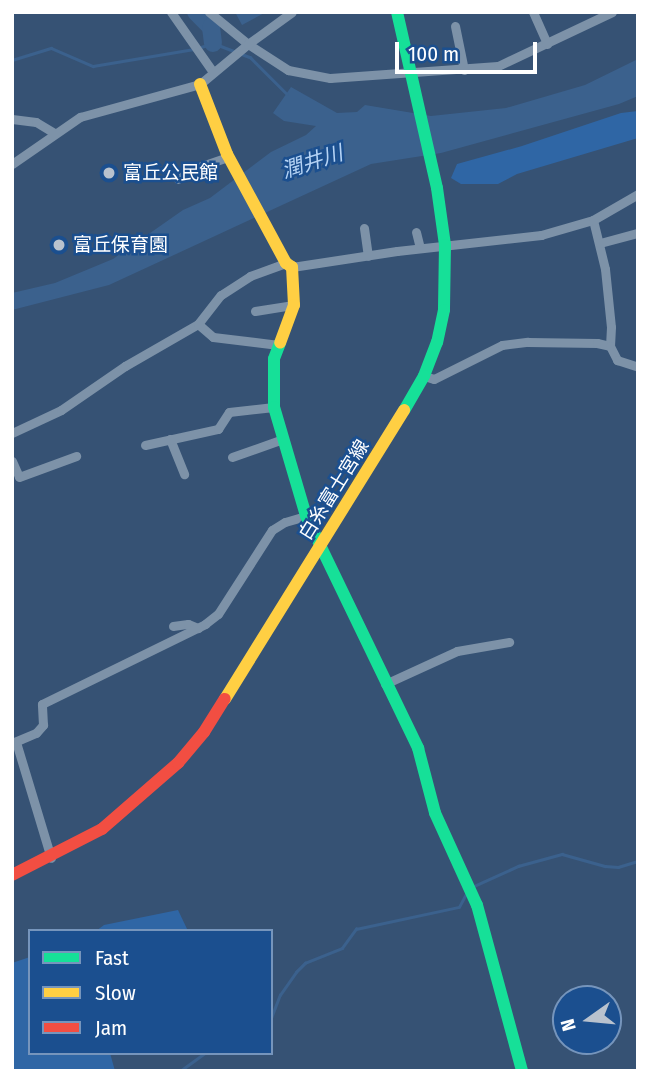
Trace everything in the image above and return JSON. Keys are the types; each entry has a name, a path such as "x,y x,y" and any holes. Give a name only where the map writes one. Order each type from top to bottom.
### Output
{"street":[{"path":"171,12 213,72"},
{"path":"209,12 248,44 288,70 315,76 412,76 498,66 612,12"},
{"path":"12,164 54,132 80,117 200,84 292,12"},
{"name":"白糸富士宮線","path":"12,875 51,858 102,829 178,763 204,732 322,546 424,376 437,342 443,310 445,245 437,188 397,12"},
{"path":"533,12 547,44"},
{"path":"455,26 464,70"},
{"path":"200,84 231,162 289,265 294,304 274,359 274,407 306,516 418,748 435,813 466,886 477,905 522,1071"},
{"path":"12,119 36,122 54,132"},
{"path":"178,179 190,170 231,162"},
{"path":"12,433 61,410 125,366 198,324 221,295 250,276 289,265 396,255 420,248 541,235 593,220 638,194"},
{"path":"593,220 600,243 611,327 610,346 617,360 638,367"},
{"path":"364,229 368,256"},
{"path":"415,232 420,248"},
{"path":"600,243 638,233"},
{"path":"255,311 294,304"},
{"path":"198,324 213,337 279,345"},
{"path":"424,376 435,379 502,345 542,342 610,346"},
{"path":"145,445 218,429 229,412 274,407"},
{"path":"170,439 184,474"},
{"path":"232,457 283,439"},
{"path":"12,461 19,477 76,456"},
{"path":"51,858 14,743 36,733 43,725 42,704 198,628 218,614 272,530 285,522 306,516"},
{"path":"173,626 188,624 198,628"},
{"path":"385,684 457,651 509,642"}],"shaded area":[{"path":"638,111 638,138 517,174 498,184 461,184 451,178 457,164 522,146 621,113"},
{"path":"178,910 187,929 99,929 104,925"},
{"path":"28,958 28,1055 111,1055 115,1071 12,1071 12,963"}],"water":[{"path":"235,12 266,12 242,25"},
{"name":"潤井川","path":"638,59 638,96 619,104 441,153 371,164 109,285 12,310 12,293 55,283 113,259 183,210 210,198 271,152 306,135 316,126 284,121 273,113 291,87 337,113 357,112 365,105 431,116 506,108 585,85"}],"waterway":[{"path":"196,12 211,27 213,43"},
{"path":"201,47 213,43 250,57 287,94"},
{"path":"12,60 51,48 93,66 194,49"},
{"path":"472,887 518,866 562,854 605,866 618,867 638,861"},
{"path":"273,1013 280,995 296,972 305,963 342,948 356,929 459,907 466,894"},
{"path":"180,1071 202,1055"}],"traffic: fast":[{"path":"397,12 437,188 445,245 444,310 437,342 424,376 404,410"},
{"path":"280,343 274,359 274,407 306,516 418,748 435,813 477,905 522,1071"}],"traffic: slow":[{"path":"200,84 227,154 286,263 292,267 294,305 280,343"},
{"path":"225,699 404,410"}],"traffic: jam":[{"path":"12,875 102,829 178,763 204,732 225,699"}],"place":[{"name":"富丘公民館","path":"109,173"},
{"name":"富丘保育園","path":"59,245"}]}
